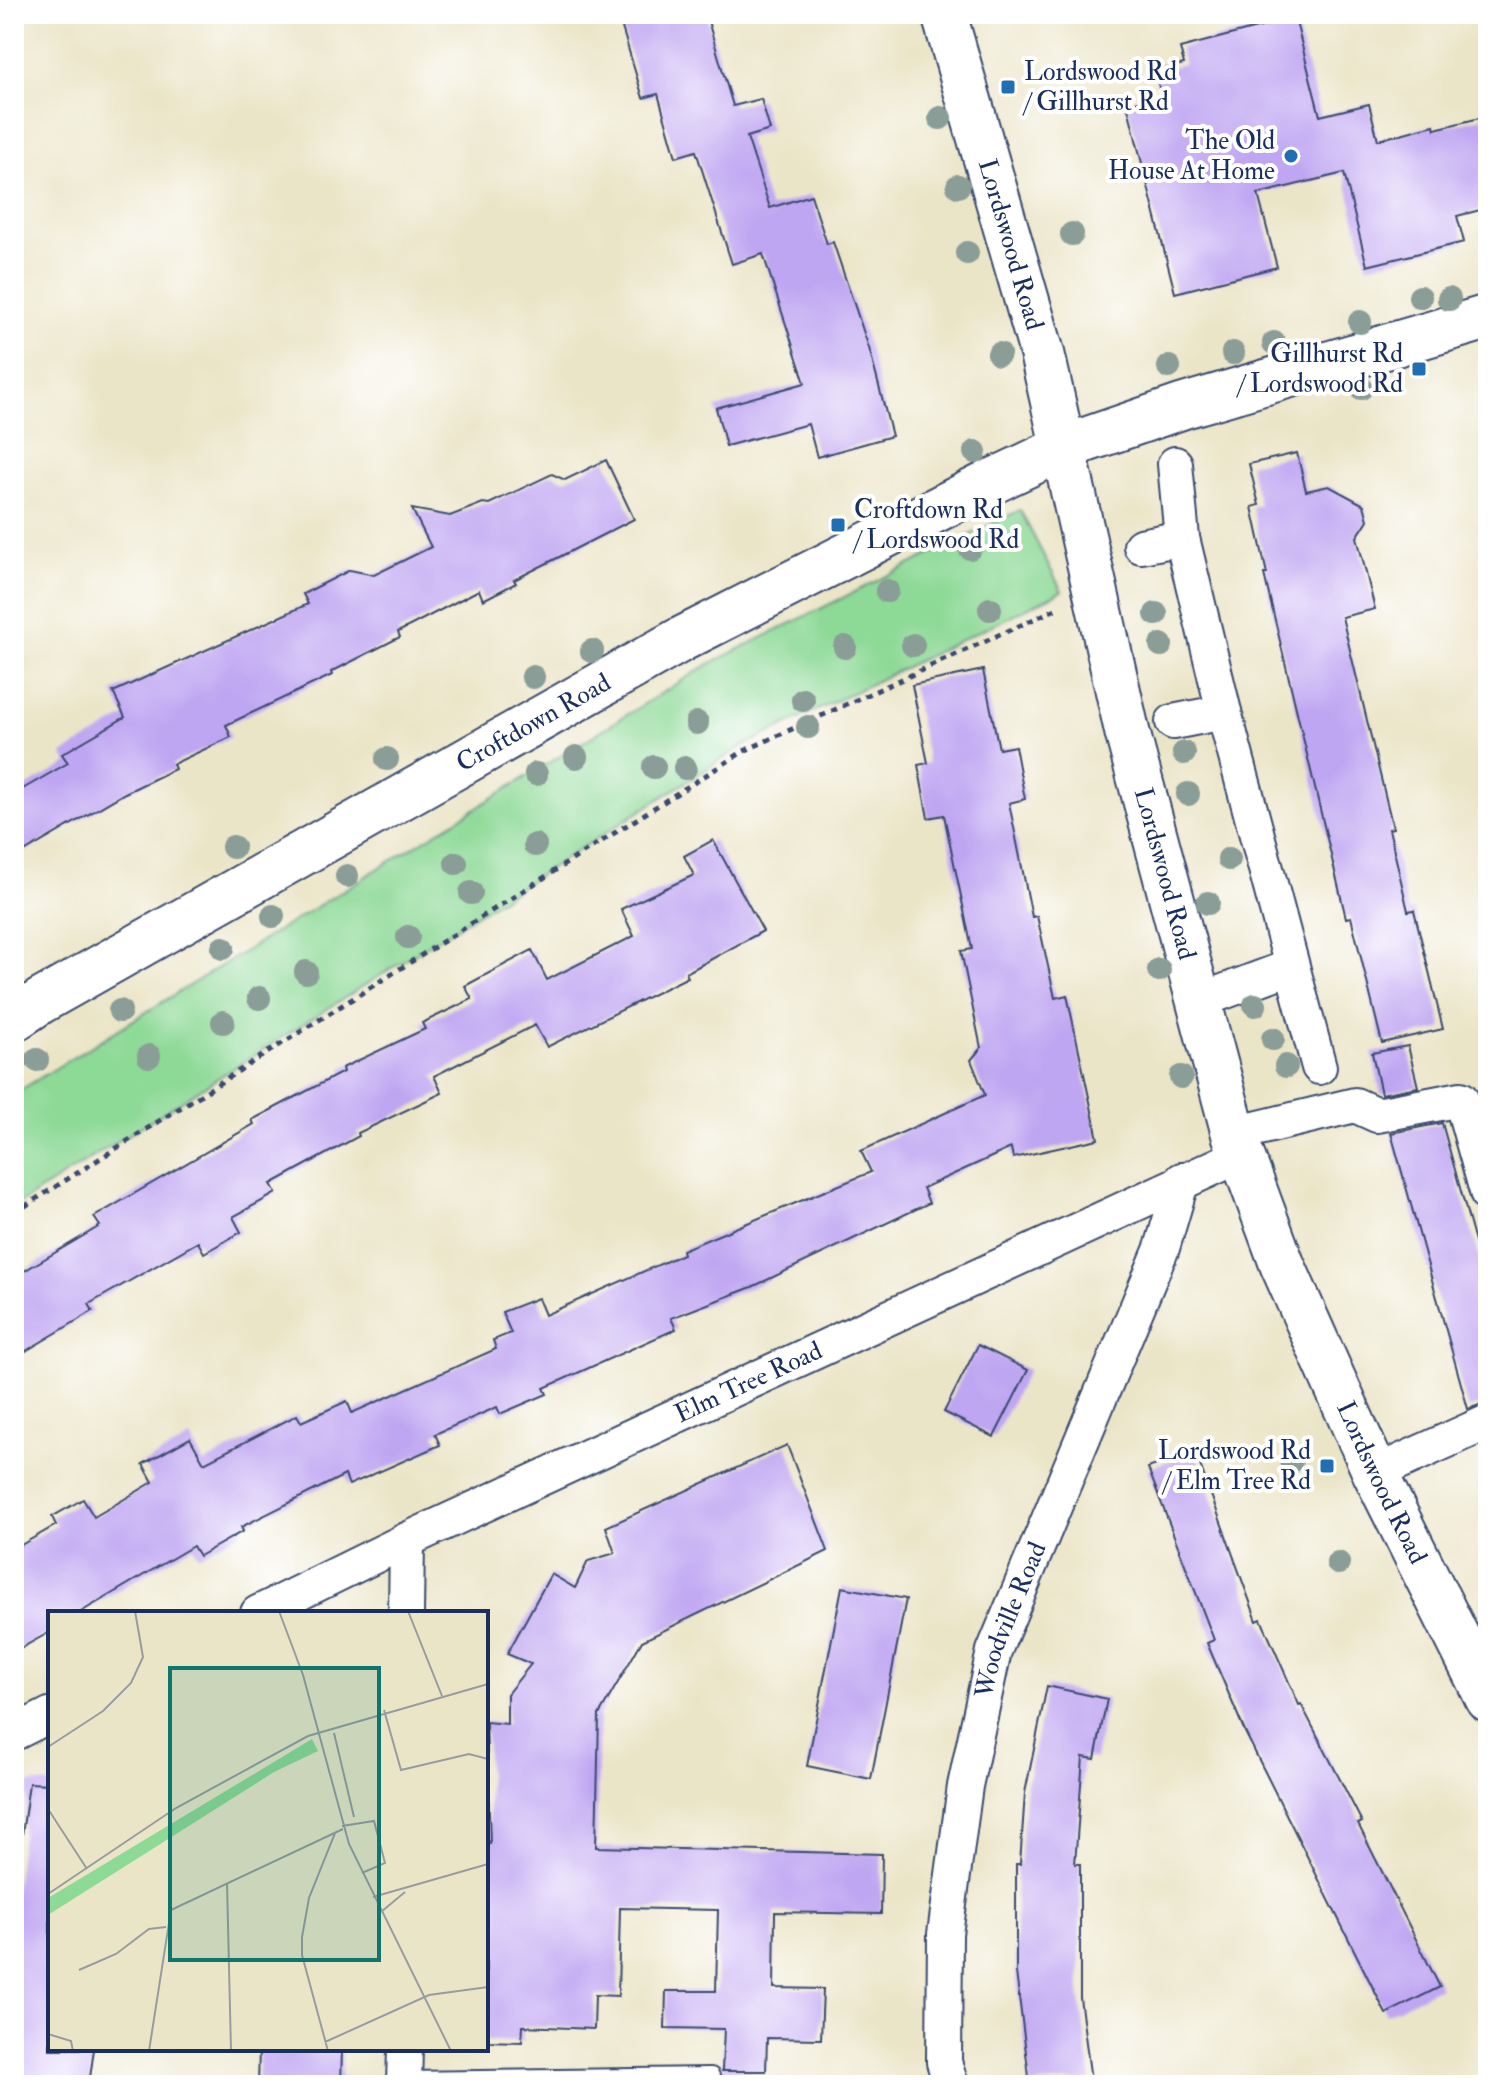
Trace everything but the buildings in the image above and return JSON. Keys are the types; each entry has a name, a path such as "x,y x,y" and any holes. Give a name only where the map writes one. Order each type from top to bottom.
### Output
{"main road":[{"name":"Lordswood Road","path":"944,14 1042,353 1127,731 1238,1144 1282,1264 1375,1473 1473,1640 1488,1699"},
{"name":"Croftdown Road","path":"14,1019 682,639 1065,447 1184,406 1488,317"}],"street":[{"path":"1175,464 1182,538 1290,967 1319,1067"},
{"path":"1141,546 1182,538"},
{"path":"1173,722 1224,712"},
{"path":"1199,1001 1290,967"},
{"name":"Elm Tree Road","path":"262,1611 407,1540 1182,1180 1238,1144 1355,1105 1377,1115 1461,1099 1488,1195"},
{"name":"Woodville Road","path":"951,2085 944,2062 945,1934 965,1786 994,1651 1162,1248 1182,1180"},
{"path":"1375,1473 1488,1422"},
{"path":"406,1611 407,1540"},
{"path":"14,1733 48,1716"}],"lane":[{"path":"404,2071 711,2076"}],"path":[{"path":"14,1213 744,751 1097,590"}],"green space":[{"path":"1020,510 1062,591 743,746 14,1207 14,1094 709,664"}],"place":[{"name":"Lordswood Rd / Gillhurst Rd","path":"1008,87"},
{"name":"The Old House At Home","path":"1291,156"},
{"name":"Gillhurst Rd / Lordswood Rd","path":"1419,369"},
{"name":"Croftdown Rd / Lordswood Rd","path":"838,525"},
{"name":"Lordswood Rd / Elm Tree Rd","path":"1327,1466"}]}
